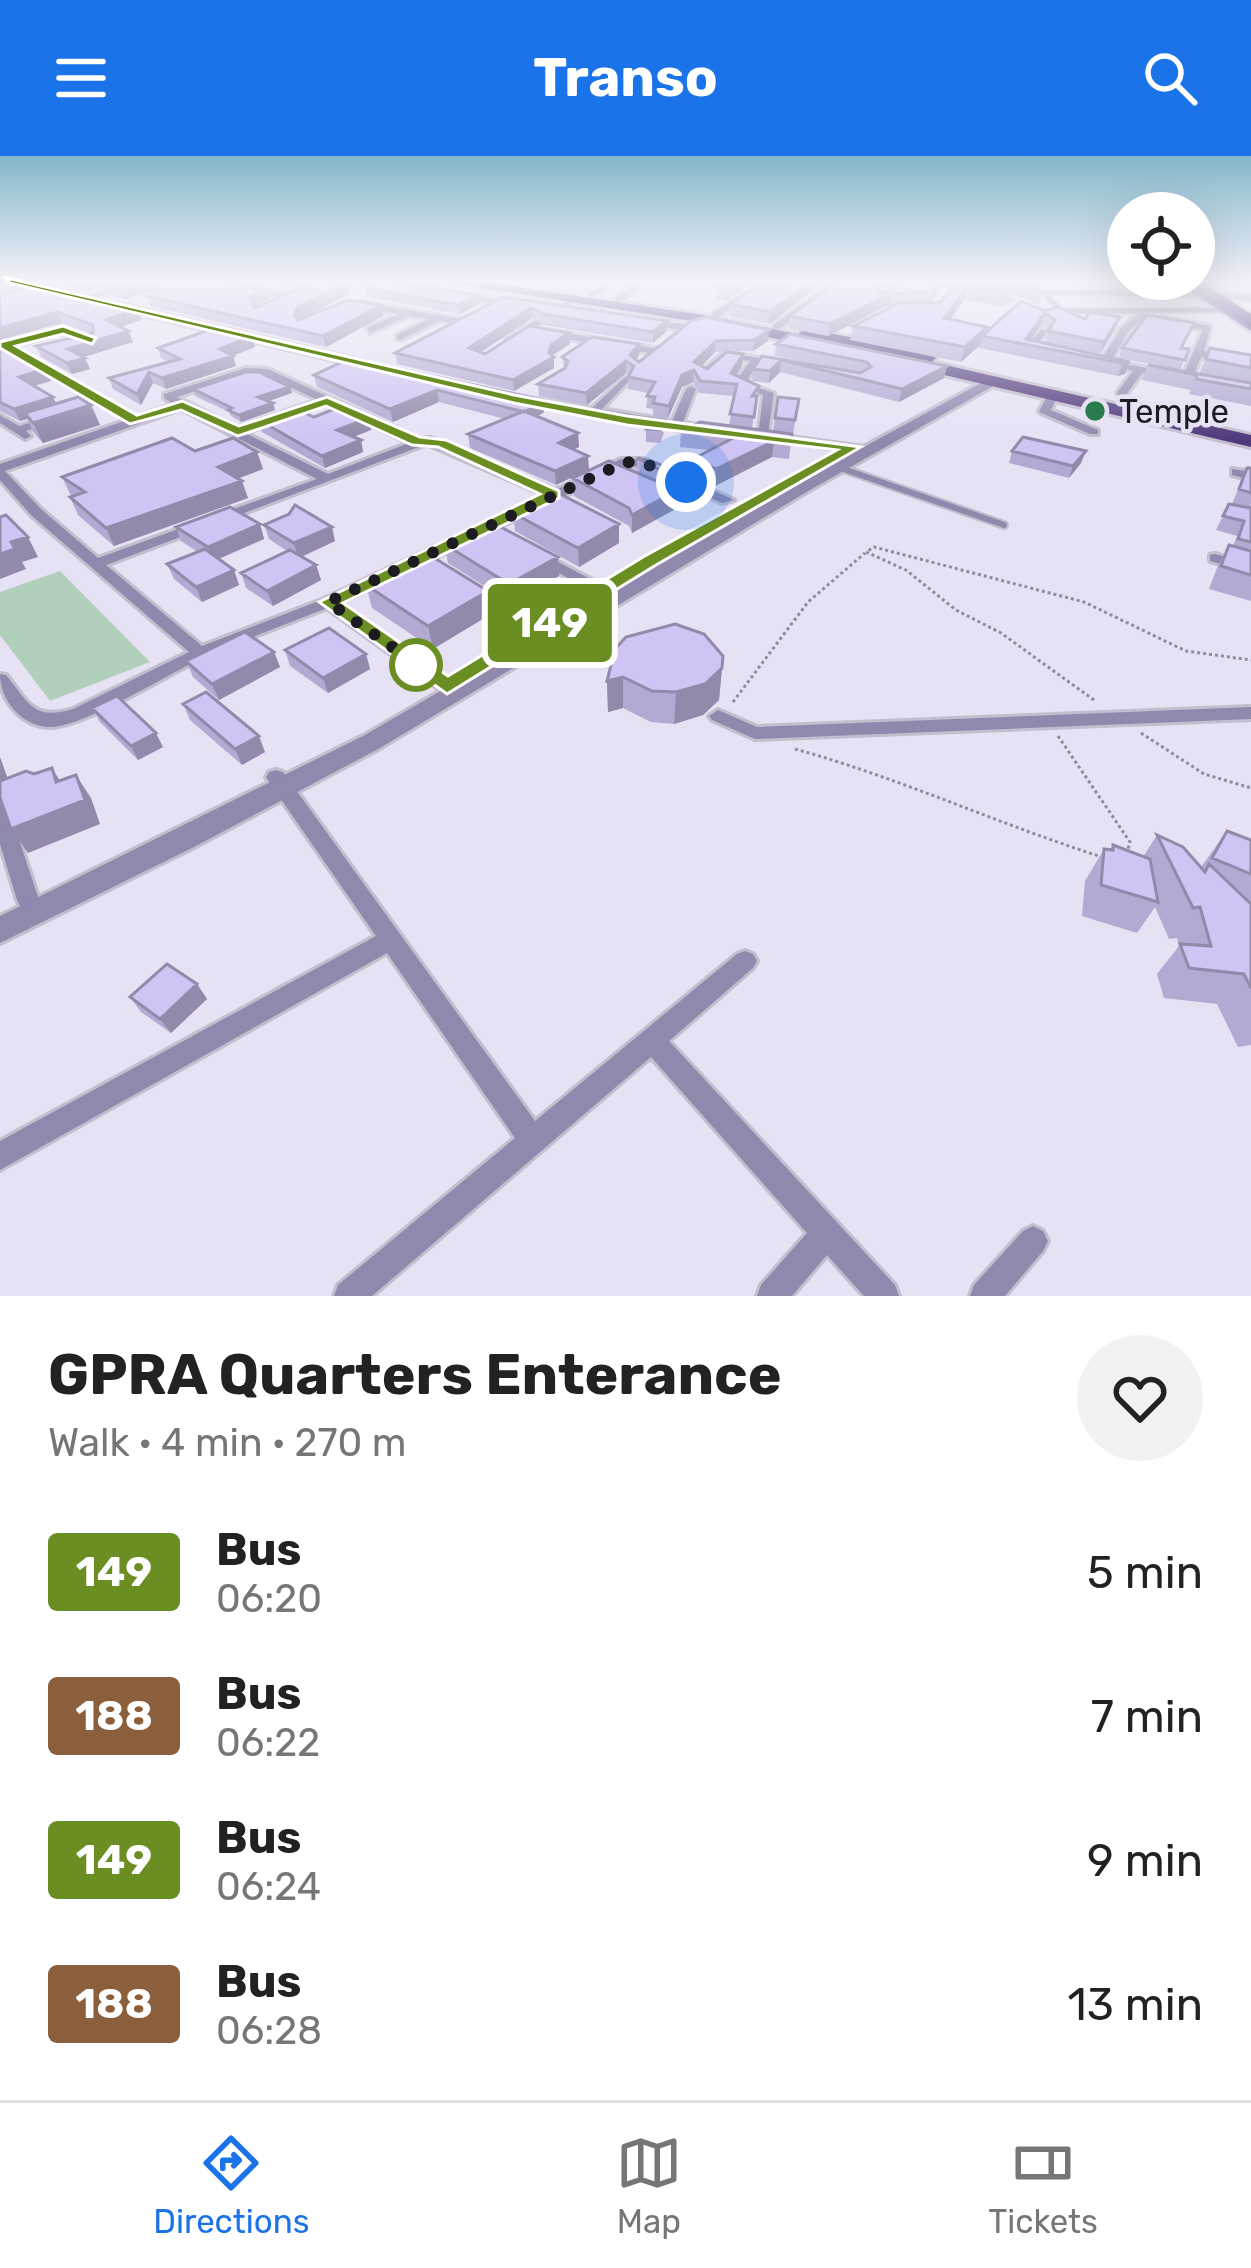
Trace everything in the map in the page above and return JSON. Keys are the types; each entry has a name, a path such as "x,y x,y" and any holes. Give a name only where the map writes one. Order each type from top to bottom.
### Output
{"main road":[{"path":"787,333 986,385 1052,391 1251,430"},
{"path":"799,333 840,336 986,385 1123,393 1251,430"}],"street":[{"path":"2,345 50,333"},
{"path":"20,354 88,339 72,333"},
{"path":"232,333 392,370"},
{"path":"400,337 407,333"},
{"path":"496,350 520,333"},
{"path":"550,333 655,351"},
{"path":"640,366 677,333"},
{"path":"761,435 769,393 739,384 781,333"},
{"path":"1041,333 1031,348 1060,354"},
{"path":"1105,362 1122,333"},
{"path":"1187,379 1206,333"},
{"path":"573,351 589,340"},
{"path":"2,345 135,421"},
{"path":"1198,353 1251,362"},
{"path":"703,374 724,355 803,367"},
{"path":"1082,358 1209,383"},
{"path":"1123,393 1140,369"},
{"path":"326,479 168,396 250,370 264,371 417,442 441,443 568,506"},
{"path":"592,414 625,380"},
{"path":"452,690 650,561 986,385"},
{"path":"675,427 691,389"},
{"path":"532,391 516,399 721,431"},
{"path":"1052,391 1045,411 1094,432"},
{"path":"238,431 327,401"},
{"path":"82,410 104,403"},
{"path":"182,405 43,450 0,471 36,512 200,653"},
{"path":"1,415 43,450"},
{"path":"18,430 61,416"},
{"path":"741,433 858,449"},
{"path":"96,564 417,442"},
{"path":"0,930 452,690 858,449"},
{"path":"3,689 26,712 54,721 200,653 328,602 625,462 644,463 728,500"},
{"path":"608,469 626,477"},
{"path":"18,518 36,512"},
{"path":"486,526 504,536"},
{"path":"521,545 591,585"},
{"path":"420,557 438,568"},
{"path":"1215,558 1251,568"},
{"path":"455,579 526,624"},
{"path":"328,602 452,690"},
{"path":"718,716 755,734 1251,713"},
{"path":"0,913 280,783"},
{"path":"280,783 532,1140"},
{"path":"0,812 28,900"},
{"path":"0,1156 390,940"},
{"path":"349,1296 745,961"},
{"path":"654,1042 884,1296"},
{"path":"772,1296 826,1233"},
{"path":"986,1296 1033,1241"}],"lane":[{"path":"835,466 1004,525"}],"path":[{"path":"718,716 749,685 808,602 874,547 1084,602 1186,651 1251,660"},
{"path":"866,552 907,570 956,610 1001,633 1115,717 1204,774 1251,788"},
{"path":"1047,719 1130,842 1126,857"},
{"path":"795,748 880,772 1091,857 1108,857"}],"green space":[{"path":"60,571 150,662 50,701 0,635 0,592"}],"building":[{"path":"92,333 122,333 68,349 85,358 67,363 36,346"},
{"path":"199,333 252,336 220,349 233,356 162,378 149,372 137,394 109,378 180,359 158,348"},
{"path":"433,333 492,333 469,348 485,354 518,333 569,333 551,345 549,353 554,357 513,380 395,353"},
{"path":"676,333 764,333 754,340 716,341 694,362 707,369 727,352 743,354 731,373 759,386 752,396 757,396 754,417 730,414 737,384 700,381 694,370 682,375 669,406 653,403 655,397 647,396 655,382 628,377 634,366 626,361 586,393 538,384 565,368 568,361 562,357 592,337 639,344 630,355 639,362"},
{"path":"891,333 980,333 965,347"},
{"path":"1030,333 1026,339 1130,362 1122,363 982,336"},
{"path":"1059,333 1110,333 1104,342"},
{"path":"1133,333 1189,333 1181,348 1189,349 1185,360 1122,348"},
{"path":"790,334 947,366 902,389 781,360 770,371 753,369 762,356 860,373 871,367 867,362 776,344"},
{"path":"0,342 45,369 19,377 53,397 14,409 0,402"},
{"path":"1210,348 1251,355 1251,368 1206,359"},
{"path":"351,358 543,400 525,412 437,390 390,409 314,375"},
{"path":"1148,365 1251,383 1251,389 1196,379 1197,375"},
{"path":"259,372 290,387 258,397 273,403 239,415 193,389"},
{"path":"78,397 91,405 33,423 25,413"},
{"path":"778,397 799,399 795,420 775,418"},
{"path":"342,406 369,418 337,430 361,440 322,456 259,420 294,408 314,417"},
{"path":"524,411 578,433 559,443 588,456 555,471 468,434"},
{"path":"649,418 665,420 661,430 646,429"},
{"path":"700,422 792,434 791,443 774,441 716,469 693,459 735,437 681,431"},
{"path":"1023,437 1086,451 1073,466 1012,451"},
{"path":"172,438 195,451 233,438 257,452 218,467 242,481 106,528 70,497 85,492 62,477"},
{"path":"637,458 656,463 700,482 692,486"},
{"path":"609,461 678,490 632,515 629,508 573,478"},
{"path":"1251,468 1251,493 1239,489"},
{"path":"554,491 619,524 578,548 513,513"},
{"path":"1229,504 1251,508 1251,542 1238,539 1244,521 1223,516"},
{"path":"295,505 332,527 294,543 264,525 289,514"},
{"path":"230,507 260,524 208,547 176,527"},
{"path":"6,515 28,537 11,542 15,549 0,554 0,517"},
{"path":"491,522 558,557 509,584 444,544"},
{"path":"1229,545 1251,551 1251,575 1221,566"},
{"path":"205,549 234,570 196,587 167,564"},
{"path":"290,550 316,565 267,591 241,573"},
{"path":"423,551 488,591 428,626 366,585"},
{"path":"675,624 704,634 723,656 722,668 705,684 676,692 652,691 623,677 607,681 615,649 626,637"},
{"path":"329,628 366,654 323,678 285,650"},
{"path":"245,632 274,652 212,684 186,661"},
{"path":"206,692 259,736 235,749 183,704"},
{"path":"117,696 156,733 131,746 92,708"},
{"path":"52,768 56,782 76,775 85,800 11,829 0,798 0,781"},
{"path":"1227,831 1251,840 1251,874 1212,858"},
{"path":"1157,835 1183,847 1205,872 1209,864 1251,904 1251,988 1244,974 1189,968 1180,944 1211,946 1200,907 1193,908"},
{"path":"1113,845 1150,859 1158,902 1101,885 1104,849 1113,850"},
{"path":"167,964 197,984 160,1019 130,997"}],"bus line":[{"name":"149","path":"48,333 5,345 135,421 182,405 238,431 327,401 417,442 441,443 554,494 328,602 447,686 760,496 853,447 627,421 232,333"},
{"name":"149","path":"76,333 92,340"}],"place":[{"name":"Temple","path":"1095,411"}],"route":[{"path":"416,665 422,668 328,602 625,462 644,463 686,482"}]}
